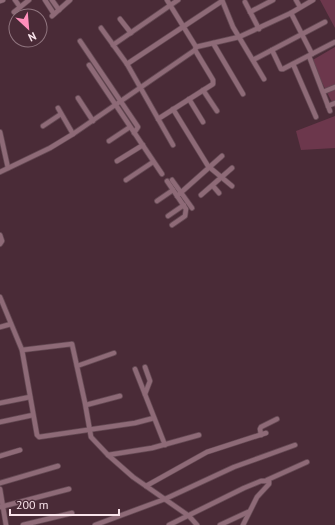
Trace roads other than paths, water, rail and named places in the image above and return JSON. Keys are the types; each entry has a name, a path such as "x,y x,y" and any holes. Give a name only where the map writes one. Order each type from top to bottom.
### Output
{"street":[{"path":"15,0 20,7 29,0"},
{"path":"45,0 53,15 70,0"},
{"path":"52,0 59,10"},
{"path":"158,119 213,84 213,80 167,0"},
{"path":"113,45 178,0"},
{"path":"127,64 222,0 233,27 264,80"},
{"path":"250,12 264,2 273,0"},
{"path":"296,0 300,7"},
{"path":"0,172 50,148 73,134 195,49 239,37 259,29 313,0"},
{"path":"245,2 259,29"},
{"path":"291,13 311,55 330,111"},
{"path":"120,19 131,32"},
{"path":"253,60 325,22"},
{"path":"101,28 127,64 173,145"},
{"path":"80,41 138,127 134,133"},
{"path":"272,50 281,69 283,69 335,42"},
{"path":"214,43 243,94"},
{"path":"294,64 316,116"},
{"path":"89,65 162,174"},
{"path":"323,92 335,87"},
{"path":"203,90 217,111"},
{"path":"78,98 93,121"},
{"path":"189,99 203,122"},
{"path":"328,106 335,103"},
{"path":"58,108 73,134"},
{"path":"173,109 210,168 232,186"},
{"path":"43,126 62,114"},
{"path":"109,141 130,127"},
{"path":"0,132 8,168"},
{"path":"117,161 143,145"},
{"path":"179,194 222,156"},
{"path":"126,180 153,162"},
{"path":"201,195 232,168"},
{"path":"172,180 186,209 185,216 172,225"},
{"path":"167,181 173,190 179,194 192,208"},
{"path":"212,186 219,193"},
{"path":"157,201 173,190"},
{"path":"168,216 184,205"},
{"path":"0,235 2,241 0,244"},
{"path":"0,300 12,324 22,350 37,435 39,437 90,428 135,423 154,418"},
{"path":"0,327 12,324"},
{"path":"22,350 72,344 86,405 91,437 108,455 133,477 189,516 197,525"},
{"path":"77,366 114,353"},
{"path":"145,367 150,381 145,394"},
{"path":"135,369 165,445"},
{"path":"86,405 120,396"},
{"path":"0,403 30,397"},
{"path":"0,422 33,414"},
{"path":"146,486 207,452 264,434 260,429 261,427 277,419"},
{"path":"108,455 152,448 199,435"},
{"path":"95,525 165,499 234,467 295,446"},
{"path":"0,456 20,450"},
{"path":"169,525 244,488 267,480 307,462"},
{"path":"0,483 58,466"},
{"path":"242,525 257,497 269,484 269,481 267,480"},
{"path":"0,489 1,507 6,525"},
{"path":"1,507 69,489"},
{"path":"220,525 248,512"},
{"path":"23,525 72,513"}]}
